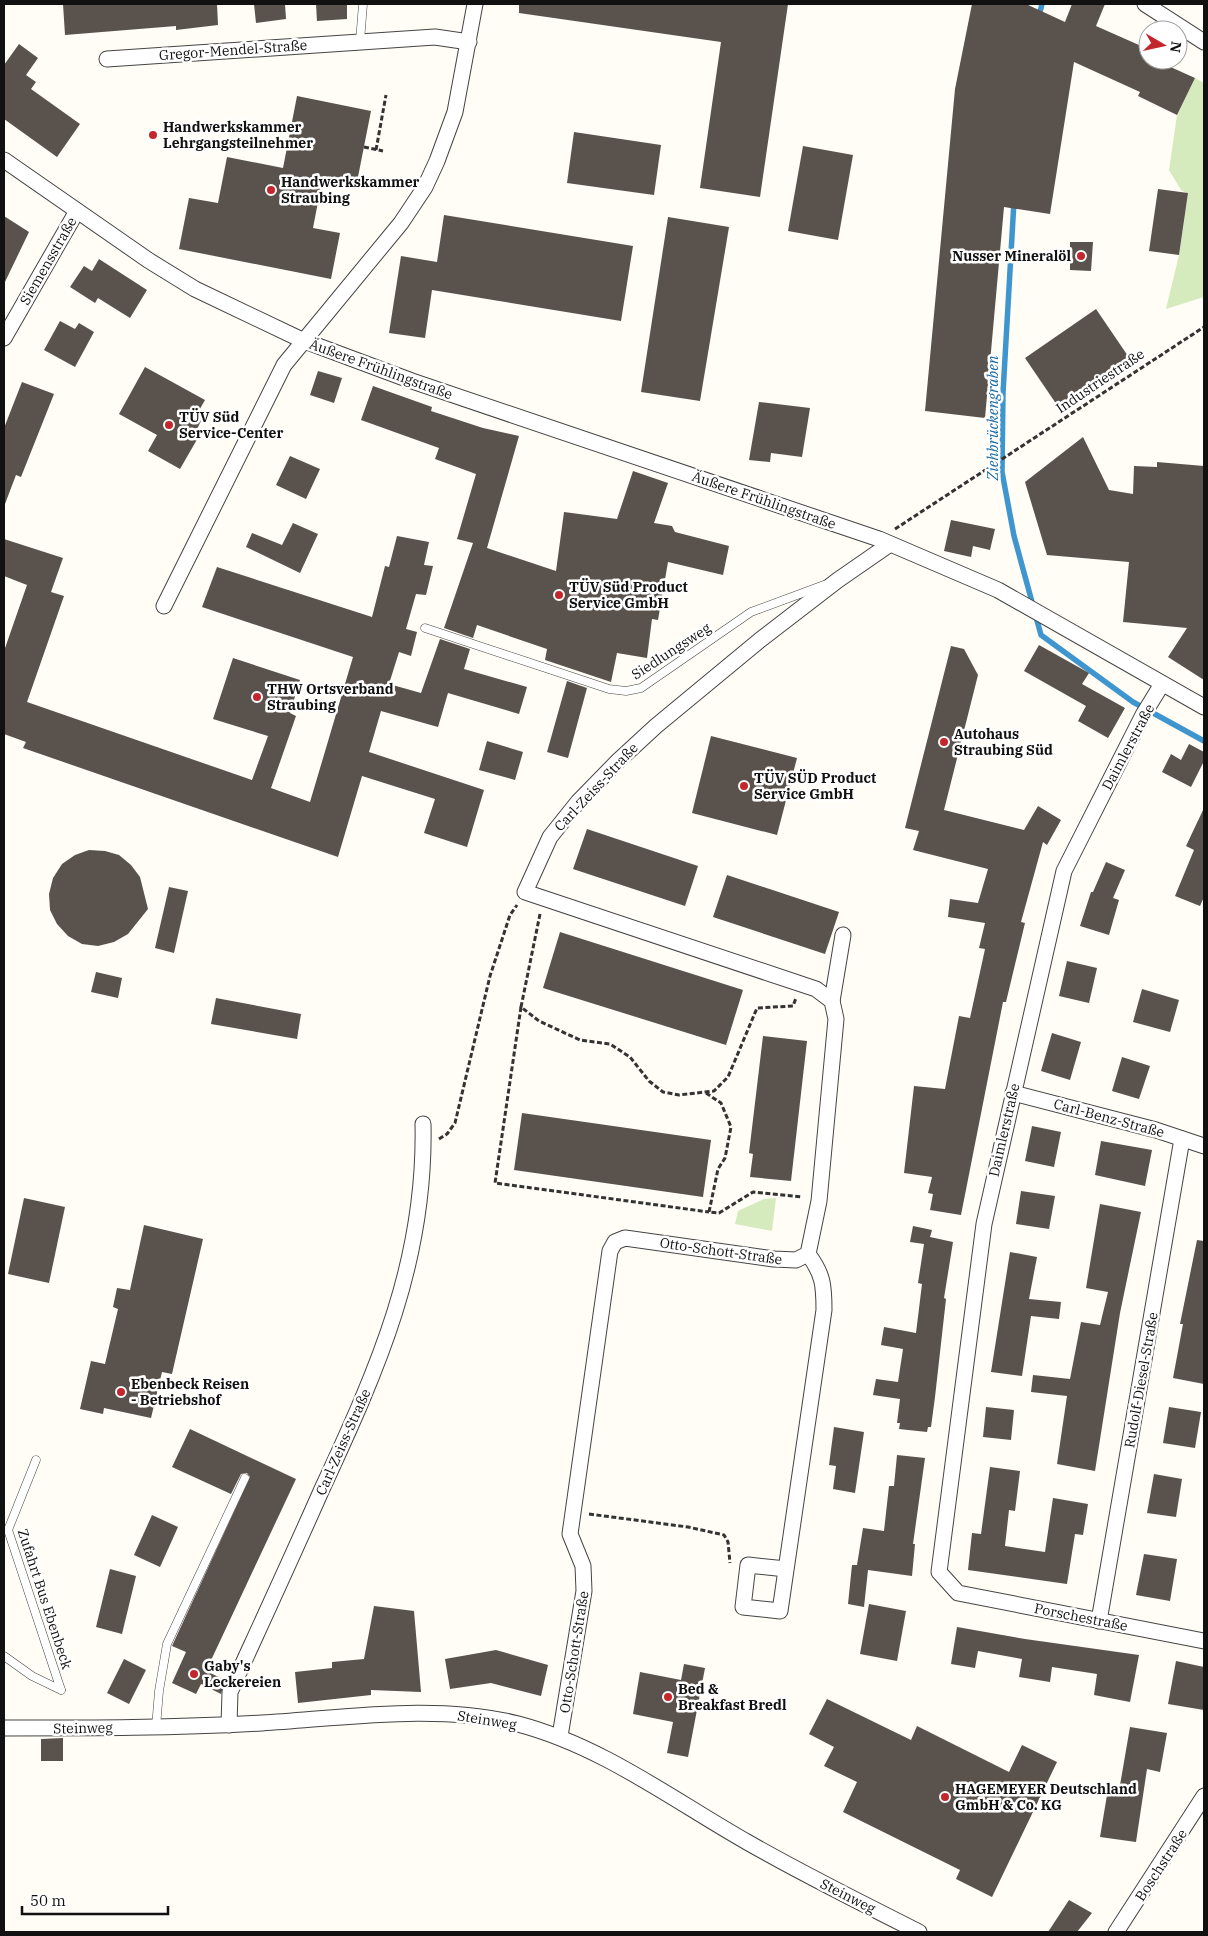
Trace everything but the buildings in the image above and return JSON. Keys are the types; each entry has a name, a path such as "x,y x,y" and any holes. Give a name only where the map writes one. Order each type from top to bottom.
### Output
{"street":[{"path":"302,340 400,223 425,187 437,162 455,112 476,4"},
{"path":"1145,4 1204,42"},
{"name":"Gregor-Mendel-Straße","path":"107,59 435,37 469,42"},
{"name":"Äußere Frühlingstraße","path":"4,160 195,289 302,340 412,381 885,542 953,570 1048,617 1204,707"},
{"name":"Siemensstraße","path":"4,338 77,211"},
{"name":"Äußere Frühlingstraße","path":"164,606 284,365 302,340"},
{"name":"Carl-Zeiss-Straße","path":"525,892 550,837 578,802 618,760 760,640 885,542"},
{"name":"Daimlerstraße","path":"958,1594 939,1572 984,1224 1013,1093 1064,871 1146,710 1162,684"},
{"path":"525,892 816,989 832,1001"},
{"path":"786,1569 748,1564 743,1607 780,1611 798,1503 824,1310 824,1290 820,1269 808,1254 819,1201 834,1055 836,1019 832,1001 843,935"},
{"name":"Carl-Benz-Straße","path":"1013,1093 1204,1146"},
{"name":"Carl-Zeiss-Straße","path":"229,1724 230,1692 360,1407 388,1337 412,1253 421,1187 424,1148 423,1124"},
{"name":"Rudolf-Diesel-Straße","path":"1099,1621 1182,1139"},
{"name":"Otto-Schott-Straße","path":"560,1736 584,1591 583,1566 570,1534 610,1251 615,1242 625,1238 774,1259 796,1260 808,1254"},
{"name":"Porschestraße","path":"958,1594 1204,1641"},
{"name":"Steinweg","path":"4,1728 156,1727 428,1713 471,1716 501,1721 560,1736 605,1758 790,1866 919,1932"},
{"name":"Boschstraße","path":"1116,1932 1204,1796"}],"lane":[{"path":"360,42 363,4"},
{"name":"Siedlungsweg","path":"425,628 609,689 626,692 641,688 751,612 838,580"},
{"name":"Zufahrt Bus Ebenbeck","path":"4,1656 32,1676 61,1690 8,1530 36,1460"},
{"path":"156,1727 159,1690 167,1644 245,1478"}],"path":[{"path":"376,150 386,95"},
{"path":"364,147 383,151"},
{"name":"Industriestraße","path":"885,542 988,469 1204,327"},
{"path":"424,1148 447,1134 455,1123 490,976 510,915 525,892"},
{"path":"544,897 521,1007 495,1182 719,1213 753,1192 819,1201"},
{"path":"521,1007 539,1021 580,1040 610,1044 630,1057 649,1081 664,1092 679,1096 714,1091 728,1077 757,1008 793,1006 801,984"},
{"path":"706,1093 722,1103 731,1127 725,1158 718,1169 710,1212"},
{"path":"574,1512 647,1521 724,1535 728,1542 729,1563 748,1564"}],"green space":[{"path":"1195,78 1204,83 1204,297 1166,309 1179,255 1188,194 1181,190 1169,170 1177,115"},
{"path":"776,1198 772,1231 735,1224 738,1211 764,1199"}],"waterway":[{"name":"Ziehbrückengraben","path":"1039,16 1042,4"},
{"name":"Ziehbrückengraben","path":"1014,201 1003,393 1002,472 1014,536 1041,635 1133,702 1204,741"}],"place":[{"name":"Handwerkskammer Lehrgangsteilnehmer","path":"153,135"},
{"name":"Handwerkskammer Straubing","path":"271,190"},
{"name":"Nusser Mineralöl","path":"1081,256"},
{"name":"TÜV Süd Service-Center","path":"169,425"},
{"name":"TÜV Süd Product Service GmbH","path":"559,595"},
{"name":"THW Ortsverband Straubing","path":"257,697"},
{"name":"Autohaus Straubing Süd","path":"944,742"},
{"name":"TÜV SÜD Product Service GmbH","path":"744,786"},
{"name":"Ebenbeck Reisen - Betriebshof","path":"121,1392"},
{"name":"Gaby's Leckereien","path":"194,1674"},
{"name":"Bed & Breakfast Bredl","path":"668,1697"},
{"name":"HAGEMEYER Deutschland GmbH & Co. KG","path":"945,1797"}]}
